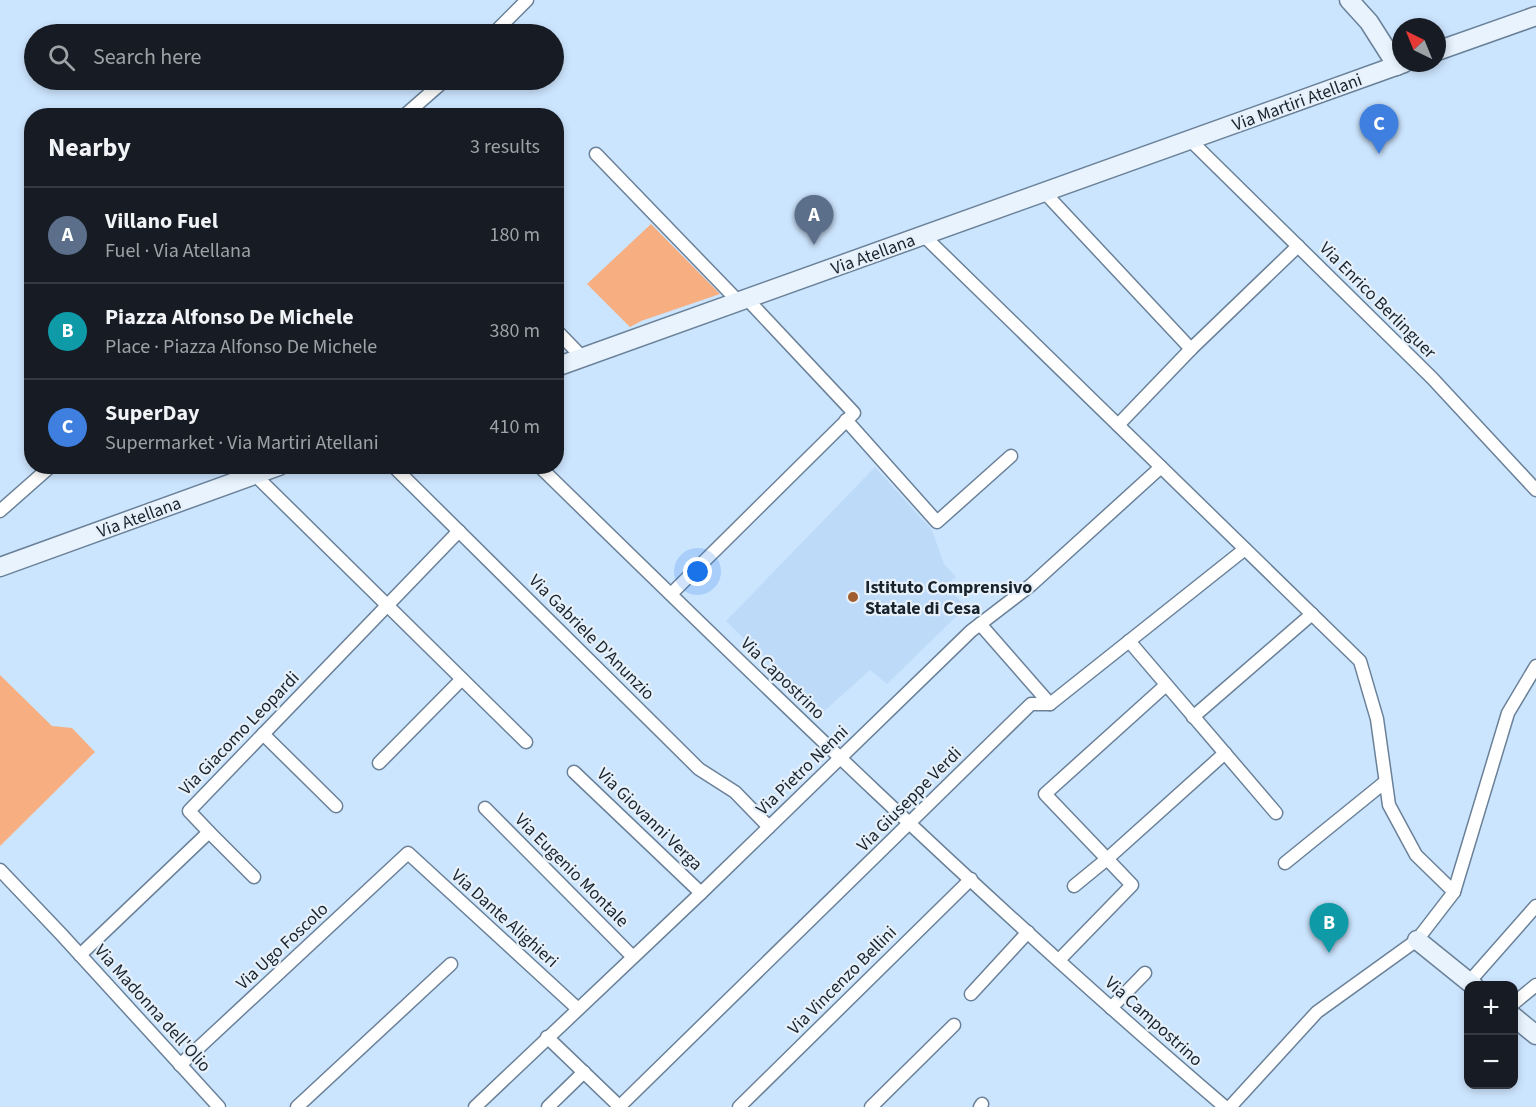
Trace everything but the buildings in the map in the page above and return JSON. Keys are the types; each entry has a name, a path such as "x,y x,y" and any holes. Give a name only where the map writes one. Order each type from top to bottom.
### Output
{"main road":[{"path":"1349,0 1392,52"},
{"path":"1446,48 1536,16"},
{"name":"Via Martiri Atellani","path":"1190,140 1392,67"},
{"name":"Via Atellana","path":"564,364 1190,140"},
{"name":"Via Atellana","path":"0,567 255,475"},
{"path":"1417,940 1468,981"},
{"path":"1518,1020 1535,1033"}],"street":[{"path":"503,24 526,0"},
{"path":"413,108 434,90"},
{"name":"Via Enrico Berlinguer","path":"1190,140 1432,378 1536,490"},
{"path":"596,154 854,413 670,594"},
{"path":"1045,193 1191,349"},
{"path":"924,236 1360,661 1377,719 1389,805 1416,855 1454,892"},
{"path":"1118,425 1191,349 1298,246"},
{"path":"564,338 583,358"},
{"path":"846,420 937,522 1011,456"},
{"name":"Via Pietro Nenni","path":"475,1107 980,624 1031,585 1161,467"},
{"path":"0,511 42,474"},
{"name":"Via Gabriele D'Anunzio","path":"401,474 699,769 735,792 769,827"},
{"name":"Via Capostrino","path":"547,474 840,759 1059,960"},
{"path":"255,475 526,742"},
{"name":"Via Giacomo Leopardi","path":"209,832 189,811 459,531"},
{"name":"Via Giuseppe Verdi","path":"620,1107 1031,704 1050,704 1245,549"},
{"path":"1193,717 1312,614"},
{"path":"980,624 1050,704"},
{"path":"1129,641 1276,813"},
{"path":"1230,1107 1317,1012 1417,940 1454,892 1508,713 1536,666"},
{"path":"379,763 462,679"},
{"path":"1059,960 1132,885 1045,794 1166,685"},
{"path":"263,734 336,806"},
{"path":"1074,886 1224,753"},
{"name":"Via Giovanni Verga","path":"574,772 700,893"},
{"path":"1285,863 1385,782"},
{"name":"Via Eugenio Montale","path":"485,808 633,957"},
{"path":"80,955 209,832 254,877"},
{"name":"Via Dante Alighieri","path":"408,853 578,1009"},
{"name":"Via Ugo Foscolo","path":"180,1065 408,853"},
{"name":"Via Madonna dell'Olio","path":"0,870 219,1107"},
{"name":"Via Vincenzo Bellini","path":"739,1107 971,879"},
{"path":"1474,981 1536,906"},
{"path":"971,994 1028,932"},
{"name":"Via Campostrino","path":"1059,960 1226,1107"},
{"path":"297,1107 451,964"},
{"path":"1112,1008 1145,973"},
{"path":"1518,1001 1536,985"},
{"path":"871,1107 954,1025"},
{"path":"547,1038 620,1107"},
{"path":"548,1107 584,1072"}],"shaded area":[{"path":"651,224 720,294 641,321 630,327 587,284"},
{"name":"Istituto Comprensivo Statale di Cesa","path":"875,467 932,530 944,564 956,577 946,586 966,607 887,684 870,670 821,714 726,621"},
{"path":"0,675 52,726 72,728 95,752 0,846"}],"place":[{"name":"SuperDay","path":"1379,154"},
{"name":"Villano Fuel","path":"814,245"},
{"name":"Istituto Comprensivo Statale di Cesa","path":"853,597"},
{"name":"Piazza Alfonso De Michele","path":"1329,953"}]}
